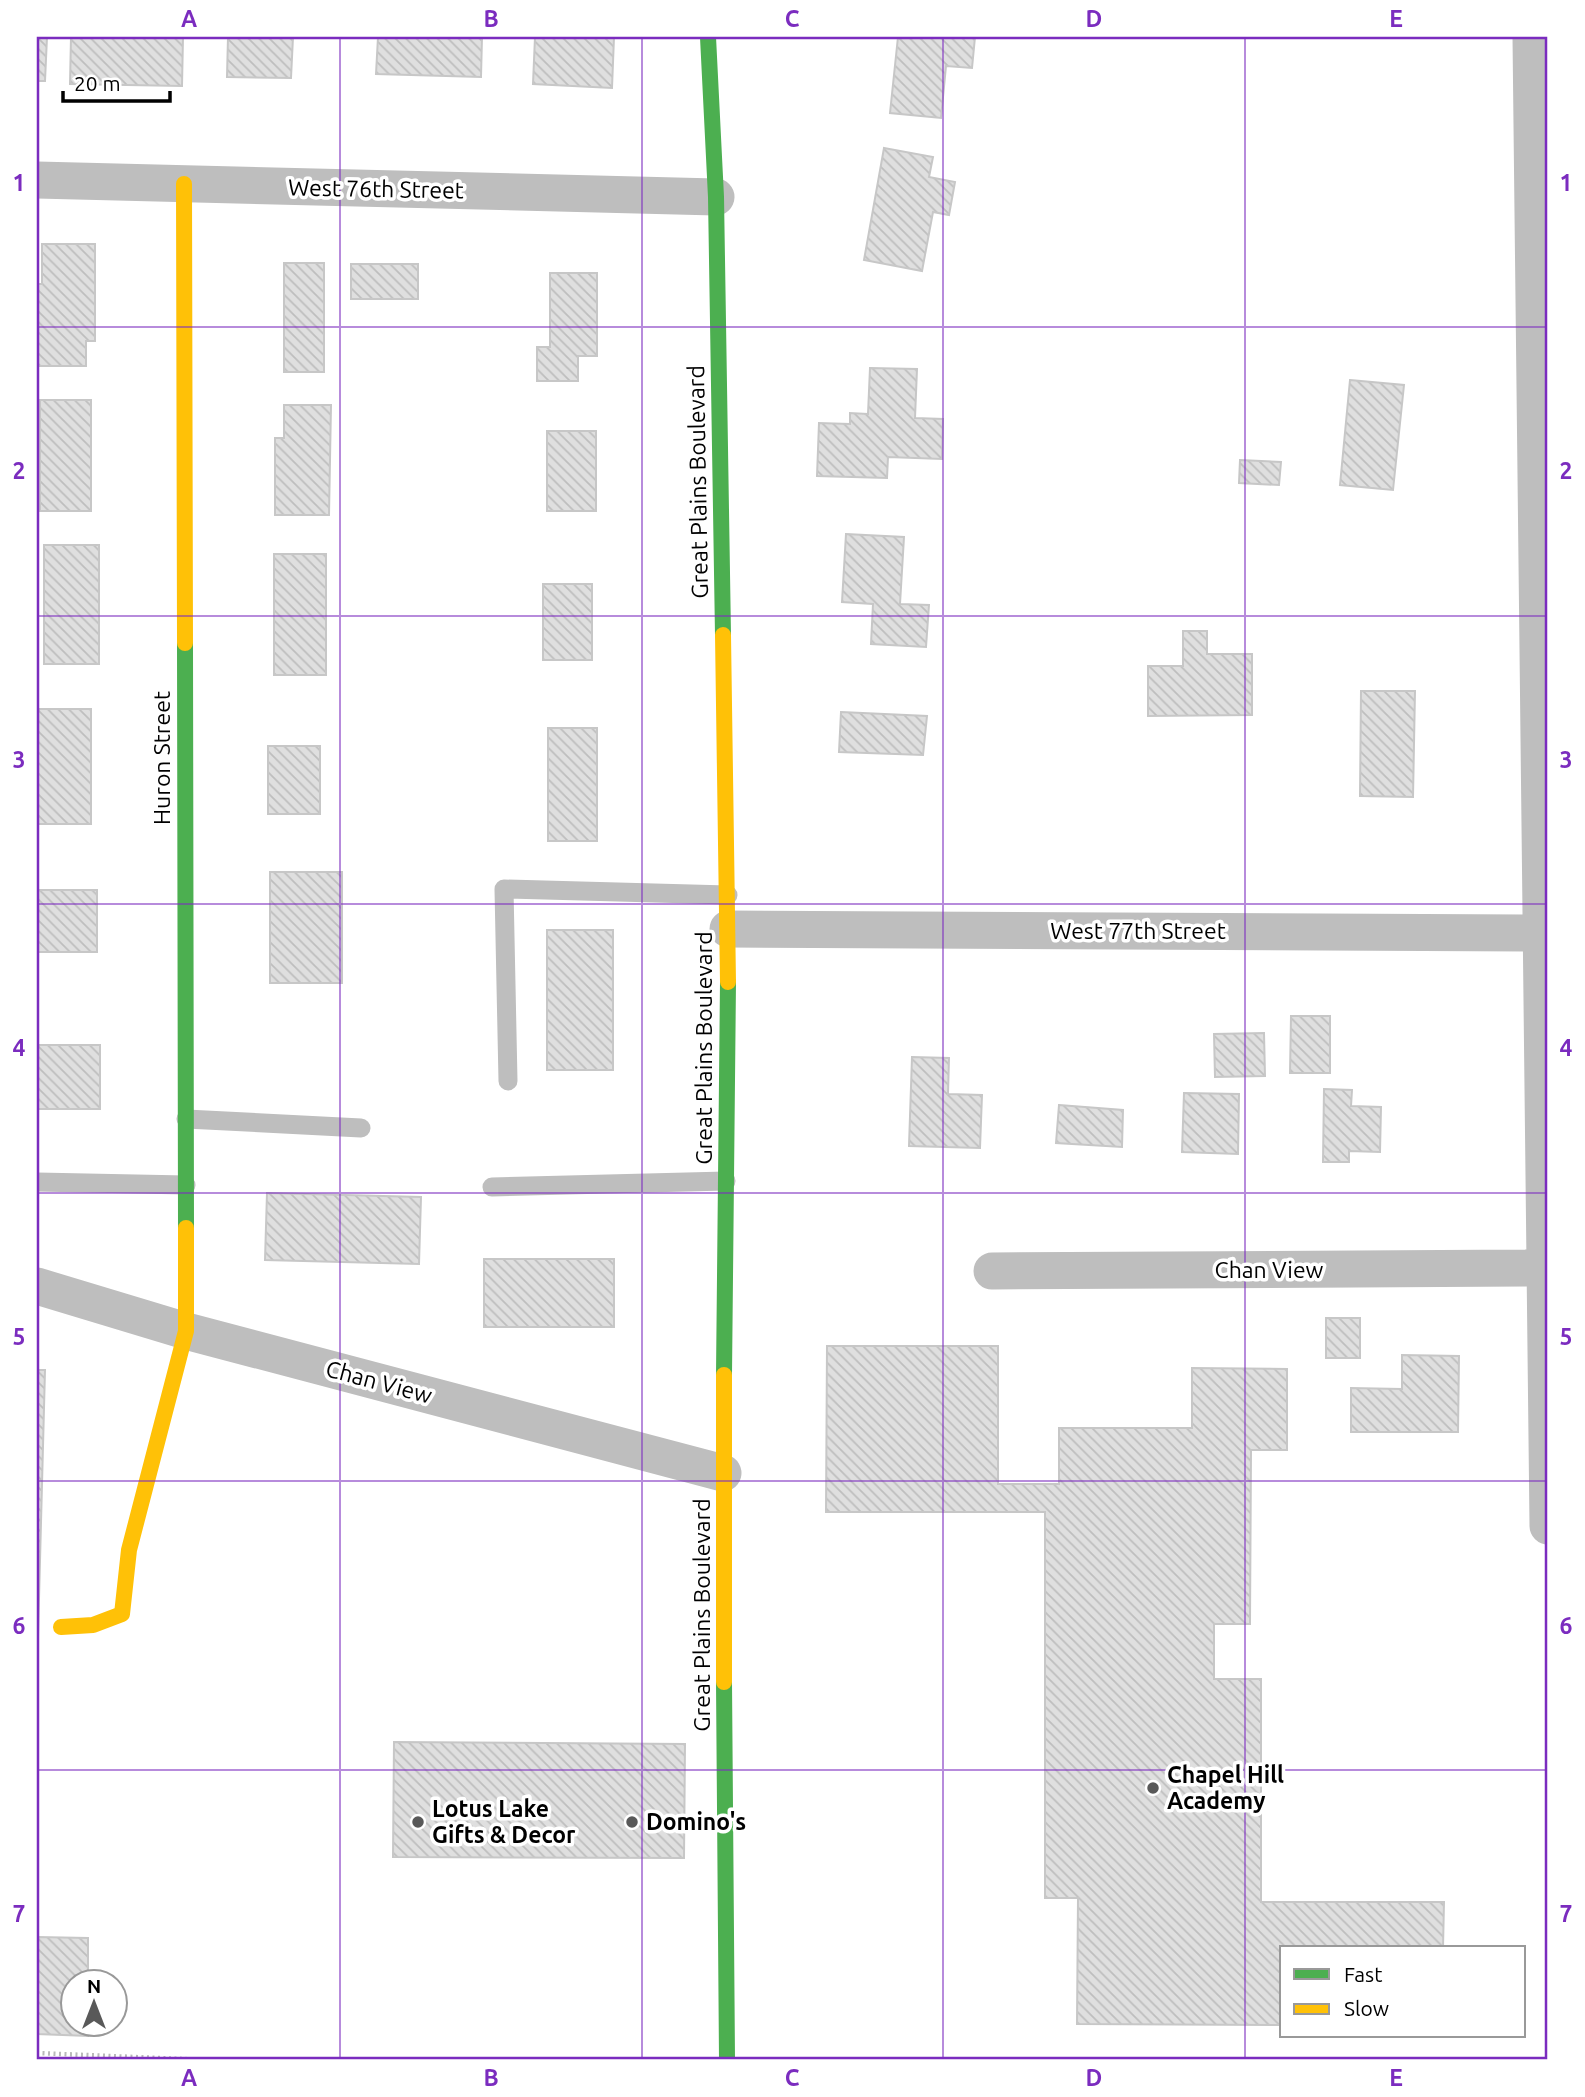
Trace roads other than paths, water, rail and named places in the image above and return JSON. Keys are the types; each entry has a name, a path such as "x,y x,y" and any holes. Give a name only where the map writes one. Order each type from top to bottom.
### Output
{"street":[{"name":"Great Plains Boulevard","path":"708,37 716,197 728,912 723,1473 727,2060"},
{"path":"1531,37 1546,933 1548,1526"},
{"name":"West 76th Street","path":"37,180 716,197"},
{"name":"Huron Street","path":"61,1627 91,1627 106,1623 122,1614 129,1550 186,1331 184,184"},
{"name":"West 77th Street","path":"728,912 1546,933"},
{"name":"Chan View","path":"992,1271 1546,1268"},
{"name":"Chan View","path":"37,1286 186,1331 723,1473"}],"lane":[{"path":"508,1081 505,889 728,912"},
{"path":"186,1119 361,1128"},
{"path":"492,1187 726,1181"},
{"path":"37,1182 186,1185"}],"place":[{"name":"Chapel Hill Academy","path":"1153,1788"},
{"name":"Lotus Lake Gifts & Decor","path":"418,1822"},
{"name":"Domino's","path":"632,1822"}]}
